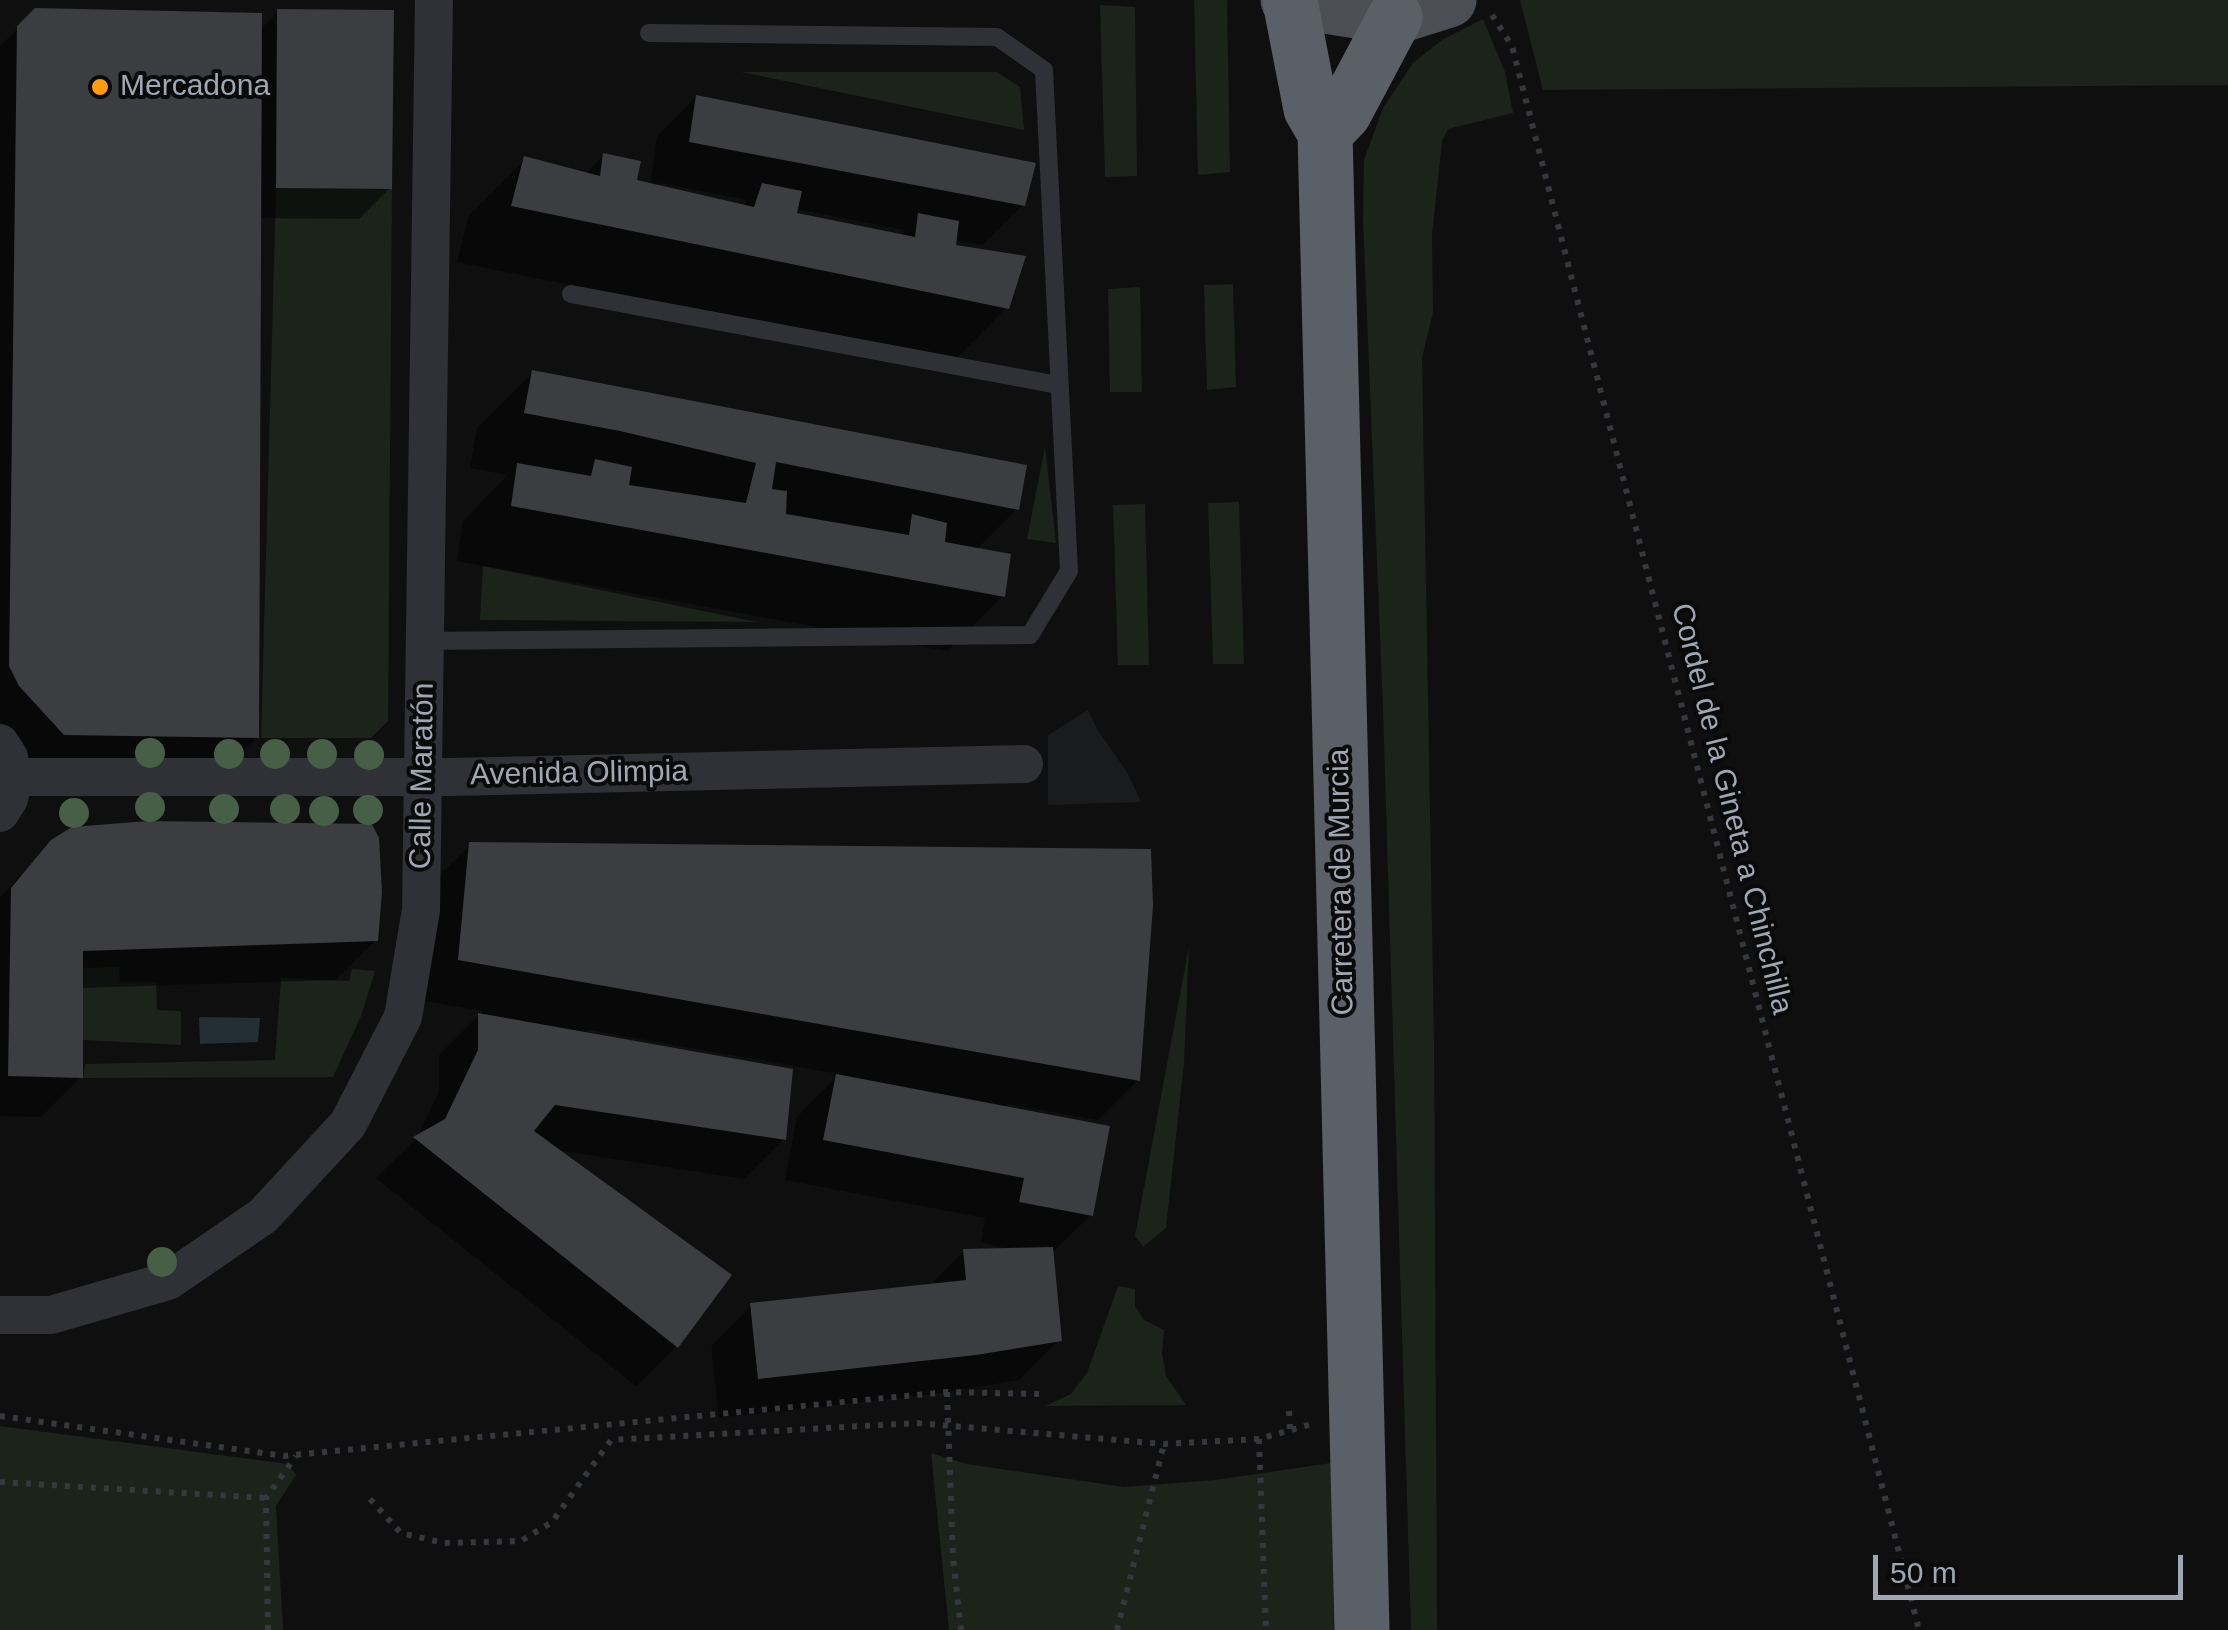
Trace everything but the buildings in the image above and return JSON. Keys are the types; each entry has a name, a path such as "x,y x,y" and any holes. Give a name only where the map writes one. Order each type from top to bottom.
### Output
{"highway":[{"path":"1289,1 1311,110 1325,133 1344,114 1396,17"},
{"name":"Carretera de Murcia","path":"1325,133 1362,1630"}],"main road":[{"path":"1289,1 1396,17 1468,3"}],"street":[{"name":"Calle Maratón","path":"0,1315 52,1315 168,1281 263,1216 348,1124 402,1017 421,910 434,0"},
{"name":"Avenida Olimpia","path":"6,760 424,776 1024,764"},
{"path":"0,814 10,798 6,760"}],"lane":[{"path":"423,641 1030,635 1069,571 1044,70 997,37 650,33"},
{"path":"571,294 1058,385"}],"path":[{"name":"Cordel de la Gineta a Chinchilla","path":"1468,3 1512,46 1919,1630"},
{"path":"0,1416 284,1456 947,1392 1040,1394"},
{"path":"947,1392 953,1557 961,1630"},
{"path":"370,1499 401,1533 444,1543 521,1541 552,1522 612,1440 917,1423 1164,1444 1258,1439 1356,1410"},
{"path":"1289,1411 1290,1432"},
{"path":"1258,1439 1266,1630"},
{"path":"1117,1630 1164,1444"},
{"path":"268,1630 266,1498 297,1454"},
{"path":"0,1482 266,1498"}],"shaded area":[{"path":"1194,0 1227,0 1230,172 1198,175"},
{"path":"1520,0 2228,0 2228,85 1543,90"},
{"path":"1100,5 1135,7 1137,176 1105,177"},
{"path":"1483,19 1505,72 1513,113 1448,129 1442,141 1432,235 1433,312 1422,358 1434,1039 1437,1630 1411,1630 1364,160 1383,108 1413,63 1442,40"},
{"path":"741,72 997,72 1020,87 1024,130"},
{"path":"276,188 392,189 388,721 371,738 261,738"},
{"path":"1233,284 1236,387 1207,390 1204,285"},
{"path":"1140,287 1142,392 1110,392 1108,289"},
{"path":"1045,447 1056,543 1027,539"},
{"path":"1239,502 1244,664 1213,664 1208,503"},
{"path":"1145,504 1149,665 1118,665 1113,505"},
{"path":"483,566 757,622 480,620"},
{"path":"1088,710 1141,802 1048,805 1048,735"},
{"path":"1189,946 1184,1063 1166,1228 1143,1247 1135,1236"},
{"path":"119,967 120,982 156,982 157,1010 181,1011 181,1045 83,1040 82,968"},
{"path":"352,969 375,971 361,1016 333,1077 83,1078 85,1064 275,1060 281,978 349,981"},
{"path":"199,1017 260,1018 258,1042 200,1044"},
{"path":"1118,1286 1135,1289 1135,1306 1144,1320 1164,1330 1166,1376 1186,1405 1045,1406 1071,1394 1087,1373"},
{"path":"0,1426 288,1464 296,1475 276,1506 283,1630 0,1630"},
{"path":"931,1453 967,1464 1124,1487 1215,1480 1331,1463 1334,1630 949,1630"}],"place":[{"name":"Mercadona","path":"100,87"}]}
